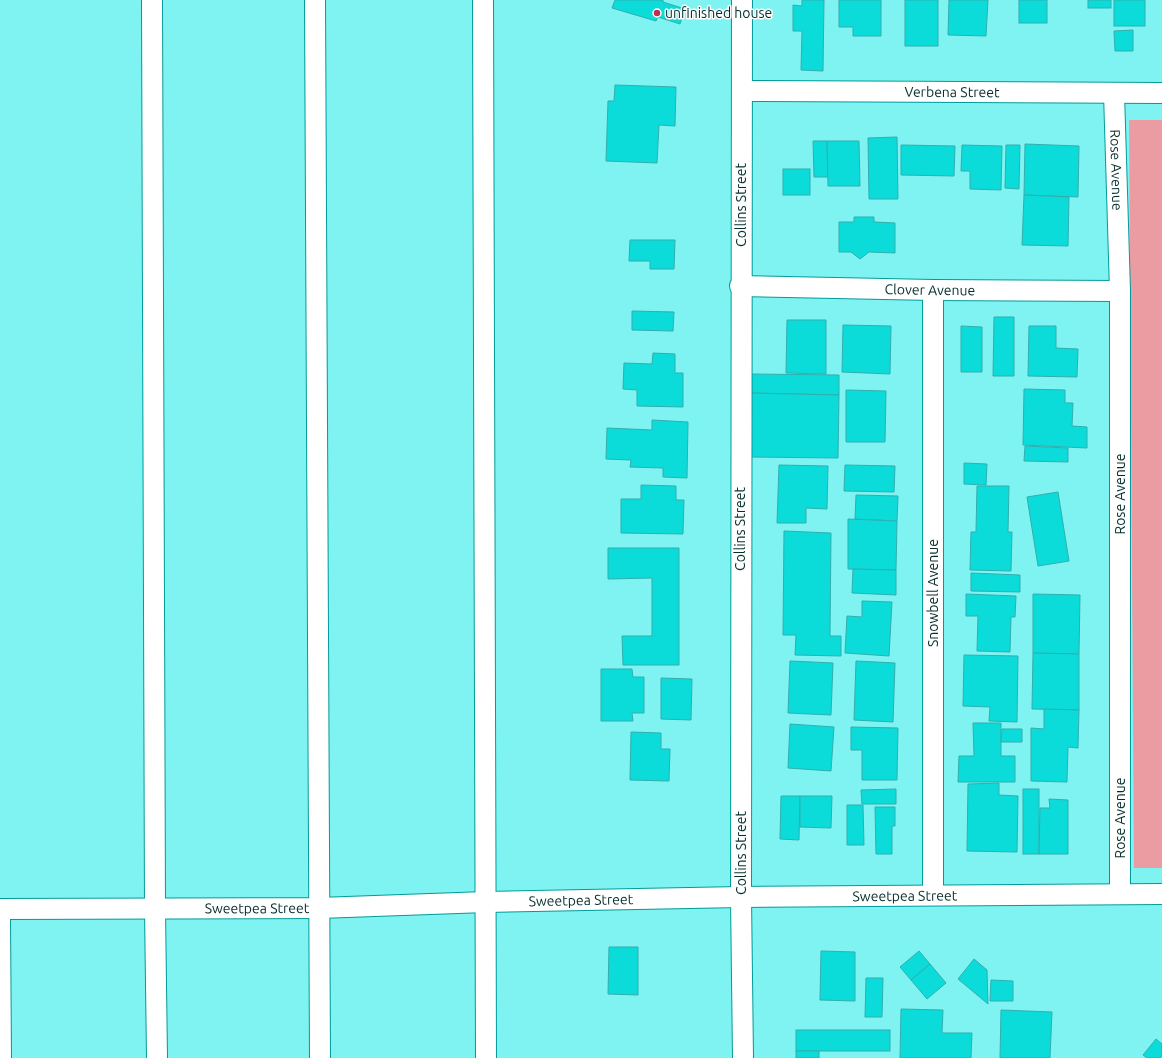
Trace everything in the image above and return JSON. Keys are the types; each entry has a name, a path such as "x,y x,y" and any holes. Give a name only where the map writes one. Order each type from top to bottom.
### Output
{"street":[{"path":"152,0 155,909 157,1058"},
{"path":"315,0 318,908 320,1058"},
{"path":"483,0 486,1058"},
{"name":"Collins Street","path":"742,0 740,286 741,897 743,1058"},
{"name":"Verbena Street","path":"742,91 1162,93"},
{"name":"Rose Avenue","path":"1114,93 1120,291 1120,894"},
{"name":"Clover Avenue","path":"740,286 933,290 1120,291"},
{"name":"Snowbell Avenue","path":"933,290 933,895"},
{"name":"Sweetpea Street","path":"0,909 318,908 486,902 741,897 1162,894"},
{"path":"0,919 1,1058"}],"shaded area":[{"path":"1129,120 1162,120 1162,868 1134,868"}],"building":[{"name":"unfinished house","path":"615,0 663,0 663,2 685,9 680,24 658,17 656,21 612,8"},
{"path":"802,0 824,0 823,71 801,70 802,31 793,31 793,5 802,6"},
{"path":"839,0 881,0 881,36 853,36 853,27 839,27"},
{"path":"905,0 938,0 938,46 905,46"},
{"path":"949,0 988,0 986,36 948,35"},
{"path":"1019,0 1047,0 1047,23 1019,23"},
{"path":"1088,0 1111,0 1111,8 1088,8"},
{"path":"1114,0 1145,0 1145,26 1114,26"},
{"path":"1133,30 1133,51 1115,51 1114,31"},
{"path":"615,85 676,87 675,126 659,125 657,163 606,161 608,101 614,101"},
{"path":"897,137 898,199 869,199 868,138"},
{"path":"813,141 827,141 828,177 814,177"},
{"path":"827,141 859,141 860,186 828,186"},
{"path":"1025,144 1079,146 1078,197 1024,195"},
{"path":"901,145 955,146 954,176 901,175"},
{"path":"962,145 1002,146 1001,190 970,189 970,171 961,171"},
{"path":"1006,145 1020,145 1019,189 1005,188"},
{"path":"783,169 810,169 810,195 783,195"},
{"path":"1024,195 1069,197 1068,246 1022,245"},
{"path":"854,217 874,217 874,222 895,223 895,253 869,252 860,259 851,252 839,252 839,222 854,222"},
{"path":"630,240 675,240 674,269 650,269 650,261 629,261"},
{"path":"632,311 674,312 673,331 632,330"},
{"path":"994,317 1014,317 1014,376 993,376"},
{"path":"787,320 826,320 826,374 786,373"},
{"path":"843,325 891,326 890,374 842,372"},
{"path":"961,326 982,327 982,372 961,372"},
{"path":"1029,326 1056,326 1056,348 1078,349 1077,377 1028,376"},
{"path":"653,353 675,354 675,373 683,373 683,407 637,406 637,390 623,389 624,363 652,364"},
{"path":"750,374 839,375 839,395 749,393"},
{"path":"1024,389 1065,390 1065,403 1073,403 1072,426 1087,427 1087,448 1023,445"},
{"path":"846,390 886,391 885,442 846,442"},
{"path":"749,393 839,395 838,458 749,457"},
{"path":"652,420 688,422 687,478 663,477 663,468 630,467 631,460 606,459 607,428 652,430"},
{"path":"1025,446 1068,448 1068,462 1024,461"},
{"path":"964,463 987,464 986,485 964,484"},
{"path":"779,465 828,466 827,509 806,508 806,523 777,523"},
{"path":"845,465 895,466 894,492 844,491"},
{"path":"641,485 676,486 676,500 684,500 683,534 621,533 621,499 641,499"},
{"path":"977,486 1009,486 1008,532 1012,532 1011,571 970,570 971,532 976,532"},
{"path":"1058,492 1069,561 1038,566 1027,497"},
{"path":"856,495 898,496 897,521 855,519"},
{"path":"848,519 897,521 896,570 848,569"},
{"path":"784,531 831,533 830,636 841,636 841,656 795,655 796,635 783,635"},
{"path":"608,548 679,548 679,665 623,665 622,636 652,636 652,578 608,579"},
{"path":"853,569 896,570 896,595 852,593"},
{"path":"971,573 1020,575 1020,592 971,591"},
{"path":"966,594 1016,596 1015,617 1011,617 1010,652 977,651 978,616 966,616"},
{"path":"1033,594 1080,595 1079,654 1033,653"},
{"path":"862,601 892,602 889,656 845,653 847,616 862,617"},
{"path":"1033,653 1079,654 1079,710 1032,709"},
{"path":"964,655 1018,656 1017,722 989,721 990,707 963,706"},
{"path":"790,661 833,663 831,715 788,713"},
{"path":"856,661 895,663 893,722 854,720"},
{"path":"601,669 632,669 633,677 644,677 644,713 632,713 633,721 601,721"},
{"path":"661,678 692,679 691,720 661,719"},
{"path":"1044,709 1079,710 1078,748 1068,747 1067,782 1031,781 1031,728 1044,729"},
{"path":"973,723 1001,723 1001,756 1015,756 1015,782 958,782 959,756 974,756"},
{"path":"790,724 834,727 831,771 788,768"},
{"path":"851,727 898,728 897,780 862,780 862,750 851,750"},
{"path":"1002,729 1022,729 1022,742 1001,742"},
{"path":"631,732 661,733 661,749 670,749 669,781 630,780"},
{"path":"999,783 999,795 1018,796 1017,852 967,851 968,784"},
{"path":"896,789 896,804 862,804 861,790"},
{"path":"1023,789 1039,789 1039,854 1023,854"},
{"path":"781,796 800,796 799,840 780,839"},
{"path":"800,796 832,796 831,828 800,827"},
{"path":"1049,799 1068,800 1068,854 1039,854 1040,808 1050,808"},
{"path":"847,805 863,805 864,845 847,845"},
{"path":"875,807 895,807 895,826 892,826 892,854 876,854"},
{"path":"609,947 638,947 638,995 608,994"},
{"path":"821,951 855,952 855,1001 820,1000"},
{"path":"919,951 930,964 911,980 900,967"},
{"path":"974,959 987,970 988,1004 958,979"},
{"path":"930,964 946,983 927,999 911,980"},
{"path":"866,978 883,978 882,1017 865,1017"},
{"path":"991,980 1013,981 1013,1001 990,1001"},
{"path":"901,1009 943,1010 942,1033 972,1033 971,1058 900,1058"},
{"path":"1001,1010 1052,1012 1050,1058 1000,1058"},
{"path":"796,1030 890,1030 890,1051 796,1051"},
{"path":"1156,1039 1162,1044 1162,1056 1160,1058 1147,1058 1143,1055"},
{"path":"796,1051 819,1051 819,1058 796,1058"}],"place":[{"name":"unfinished house","path":"657,13"}]}
